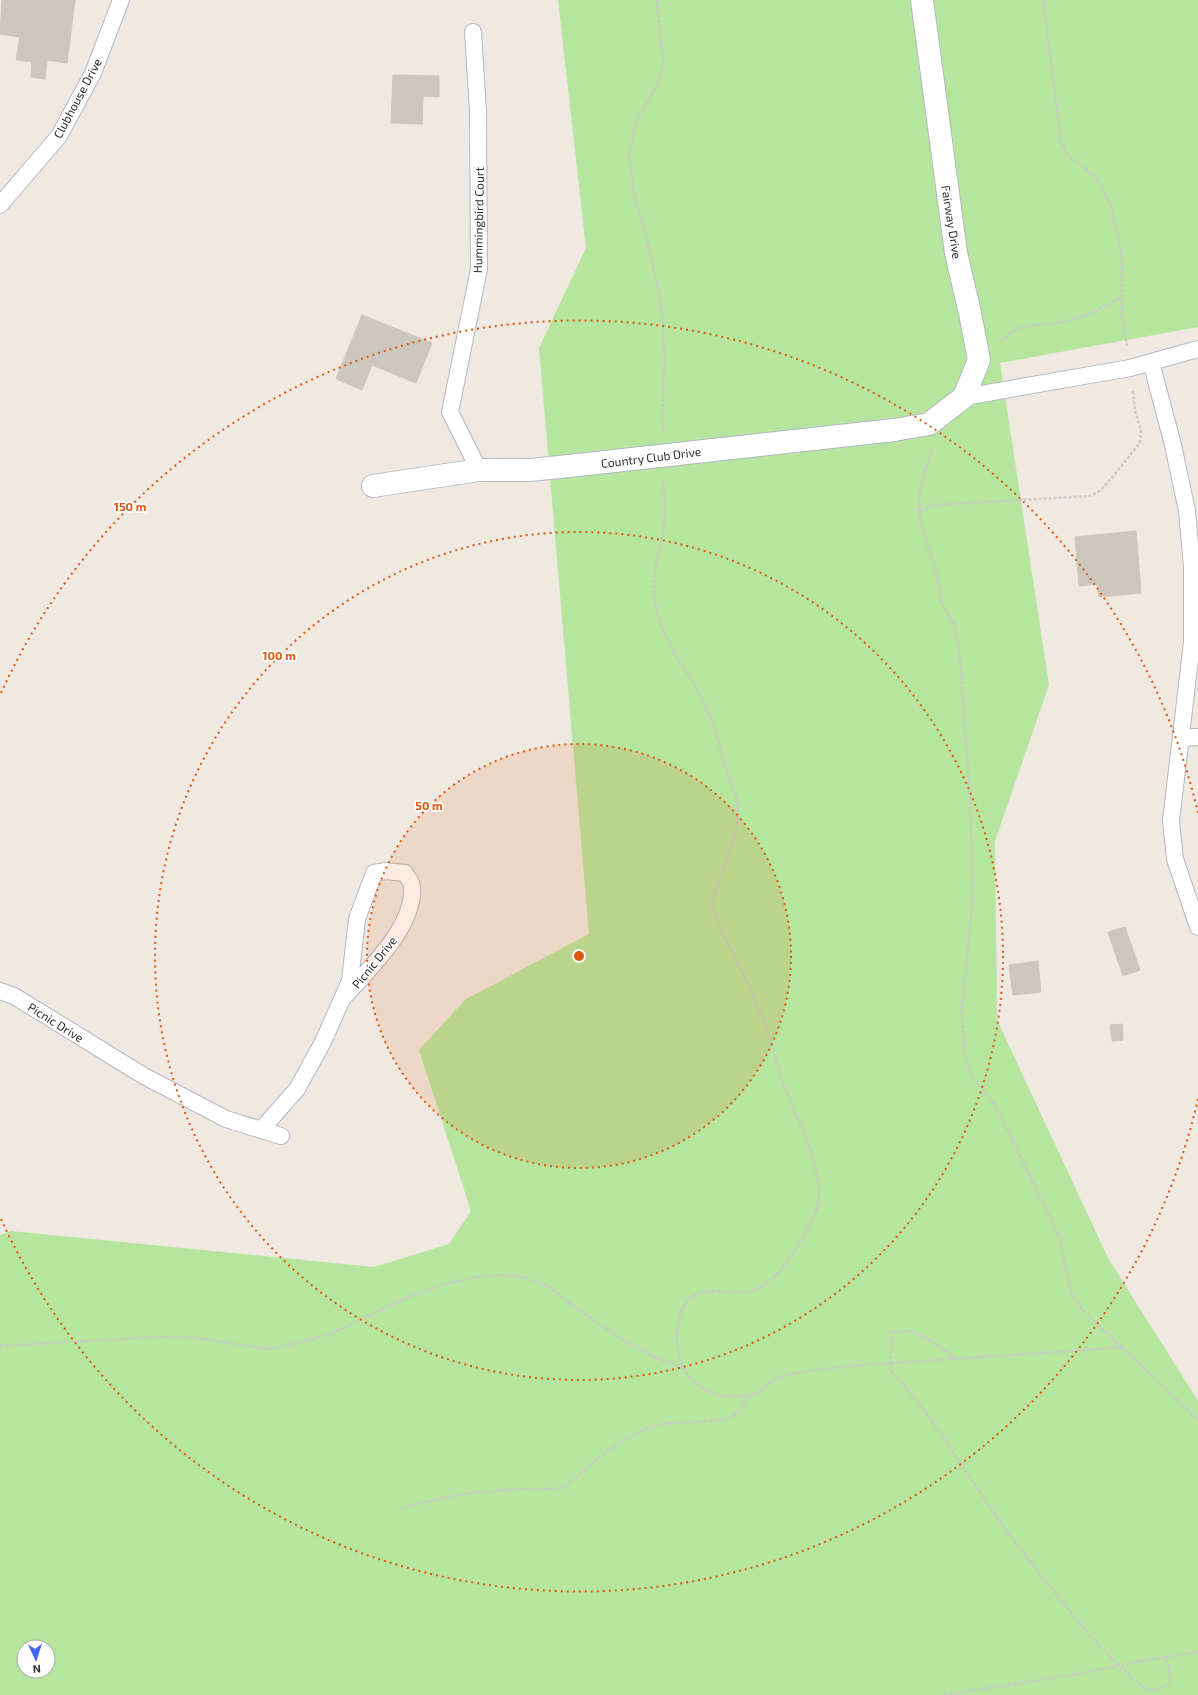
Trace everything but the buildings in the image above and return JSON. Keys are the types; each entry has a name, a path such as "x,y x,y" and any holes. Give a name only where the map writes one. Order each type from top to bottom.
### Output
{"street":[{"name":"Fairway Drive","path":"922,0 956,253 979,360"},
{"path":"932,422 964,397 979,360"},
{"name":"Country Club Drive","path":"373,486 479,470 530,470 894,430 932,422"}],"lane":[{"name":"Clubhouse Drive","path":"0,205 59,136 93,73 121,0"},
{"name":"Hummingbird Court","path":"473,32 478,110 479,269 450,412 479,470"},
{"path":"964,397 1130,368 1198,349"},
{"path":"1151,362 1173,445 1187,511 1192,567 1195,633 1171,821 1175,859 1198,927"},
{"path":"1181,738 1198,737"},
{"name":"Picnic Drive","path":"261,1130 297,1089 323,1042 342,999 350,981 357,919 374,873 386,871 405,873 412,885 411,905 392,943 342,999"},
{"name":"Picnic Drive","path":"0,991 14,996 144,1076 226,1118 281,1136"}],"path":[{"path":"657,0 663,62 661,73 653,92 636,123 629,155 634,193 649,248 661,303 665,355 662,417 665,442 662,469 665,512 663,532 654,571 653,587 656,605 665,634 697,690 713,724 738,804 738,820 727,859 714,892 712,905 764,1021 787,1095 810,1149 816,1172 818,1192 818,1206 808,1227 774,1277 764,1286 750,1292 709,1292 696,1294 686,1303 680,1316 677,1333 677,1352 684,1369 695,1383 709,1392 723,1396 755,1395 768,1384 779,1378 834,1368 1120,1347"},
{"path":"920,511 934,505 1090,496 1101,490 1140,443 1141,430 1135,411 1122,315 1124,274 1116,225 1105,192 1092,174 1067,154 1061,141 1044,0"},
{"path":"979,360 1007,335 1016,330 1026,326 1060,323 1081,318 1095,312 1122,296"},
{"path":"932,422 938,437 930,452 924,474 920,493 920,511 923,532 938,579 942,604 954,624 961,669 970,801 973,896 962,1007 964,1056 973,1078 995,1105 1004,1122 1060,1238 1073,1298 1120,1347 1198,1420"},
{"path":"0,1346 158,1337 199,1338 266,1349 318,1338 335,1332 406,1298 446,1284 475,1276 502,1275 524,1277 548,1286 586,1316 622,1339 665,1362 684,1369"},
{"path":"955,1358 949,1352 922,1335 912,1331 901,1330 892,1332 891,1371 908,1390 1027,1558 1090,1636 1136,1682 1144,1688 1153,1690 1162,1688 1169,1683 1171,1676 1170,1667 1164,1657"},
{"path":"402,1508 437,1499 471,1493 518,1489 557,1489 564,1487 622,1441 634,1434 648,1428 664,1424 726,1419 735,1415 743,1407 751,1395"},
{"path":"944,1695 1066,1676 1119,1665 1198,1652"}],"green space":[{"path":"558,0 1198,0 1198,327 1000,363 1049,685 995,841 997,1020 1108,1258 1198,1401 1198,1695 0,1695 0,1235 11,1231 374,1267 449,1244 471,1211 419,1050 466,999 589,934 539,348 586,248"}]}
